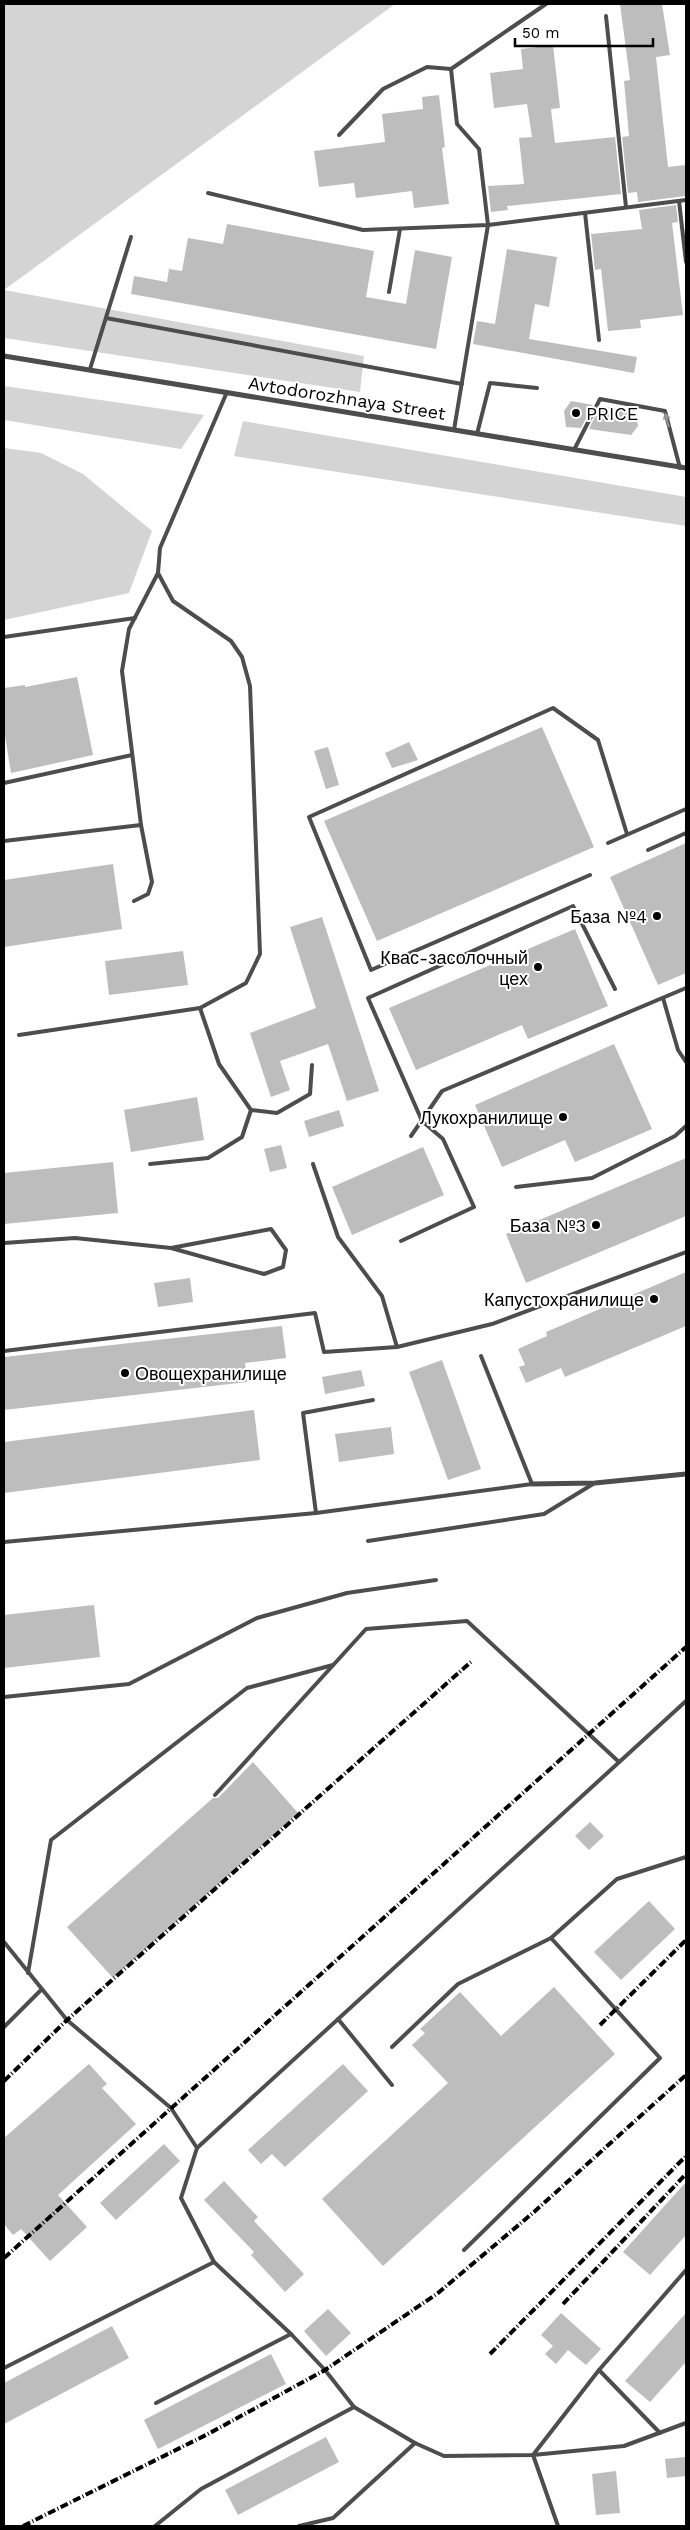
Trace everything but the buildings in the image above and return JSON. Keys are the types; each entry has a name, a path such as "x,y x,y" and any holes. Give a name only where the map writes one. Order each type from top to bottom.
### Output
{"street":[{"name":"Avtodorozhnaya Street","path":"4,356 686,468"},
{"path":"532,1484 595,1483 686,1474"}],"lane":[{"path":"339,135 383,89 427,67 451,69 546,4"},
{"path":"606,16 626,207"},
{"path":"451,69 457,124 479,149 488,225 454,430"},
{"path":"208,193 363,230 488,225 686,200"},
{"path":"679,200 686,262"},
{"path":"585,213 600,340"},
{"path":"389,292 400,229"},
{"path":"90,369 131,237"},
{"path":"106,318 462,384"},
{"path":"477,434 490,383 537,388"},
{"path":"134,901 148,894 152,882 141,826 122,671 129,629 158,573 160,548 227,392"},
{"path":"574,450 600,399 665,410 680,468"},
{"path":"19,1035 200,1008 246,983 260,954 250,686 242,657 231,641 173,601 158,573"},
{"path":"4,637 135,618"},
{"path":"590,875 371,970 309,817 553,708 598,740 627,834"},
{"path":"4,783 132,755"},
{"path":"608,843 686,809"},
{"path":"4,841 141,826"},
{"path":"648,850 686,833"},
{"path":"401,1241 474,1207 443,1138 422,1121 368,998 573,906 616,989"},
{"path":"411,1136 442,1091 686,988"},
{"path":"662,998 678,1050 686,1062"},
{"path":"200,1008 219,1064 251,1110 277,1113 310,1094 312,1065"},
{"path":"150,1164 208,1158 242,1137 251,1110"},
{"path":"516,1187 592,1178 675,1136 686,1126"},
{"path":"313,1164 338,1238 382,1296 397,1347"},
{"path":"4,1243 75,1238 171,1248 264,1274 283,1267 286,1250 271,1230 171,1248"},
{"path":"4,1351 315,1313 324,1352 397,1347 492,1324 686,1252"},
{"path":"4,1542 316,1513 532,1484 481,1356"},
{"path":"316,1513 303,1413 373,1400"},
{"path":"368,1541 544,1514 595,1483"},
{"path":"4,1697 128,1684 257,1618 347,1592 436,1580"},
{"path":"215,1795 366,1629 467,1621 620,1762"},
{"path":"28,1972 51,1840 247,1688 332,1665"},
{"path":"686,1702 196,2148 181,2198 214,2262 325,2370 354,2407 415,2443 444,2456 533,2455 624,2446 686,2422"},
{"path":"392,2047 458,1984 551,1938 617,1879 686,1858"},
{"path":"464,2250 660,2058 551,1938"},
{"path":"4,1942 67,2020 171,2108 196,2148"},
{"path":"4,2027 42,1989"},
{"path":"338,2020 392,2085"},
{"path":"4,2368 214,2262"},
{"path":"533,2455 599,2370 686,2270"},
{"path":"156,2403 290,2334"},
{"path":"599,2370 660,2433"},
{"path":"155,2526 202,2489 354,2407"},
{"path":"299,2526 333,2518 415,2443"},
{"path":"533,2455 558,2526"}],"shaded area":[{"path":"4,4 395,4 4,290"},
{"path":"4,290 364,356 360,392 4,338"},
{"path":"4,386 204,415 181,449 4,420"},
{"path":"243,421 686,497 686,526 234,456"},
{"path":"4,448 41,453 83,474 152,531 129,593 4,620"}],"railway":[{"path":"4,2258 686,1647"},
{"path":"4,2081 67,2020 472,1661"},
{"path":"600,2025 686,1940"},
{"path":"23,2526 208,2434 325,2370 438,2293 534,2212 686,2075"},
{"path":"490,2354 686,2156"},
{"path":"563,2304 686,2174"}],"place":[{"name":"PRICE","path":"576,413"},
{"name":"База №4","path":"657,916"},
{"name":"Квас-засолочный цех","path":"538,967"},
{"name":"Лукохранилище","path":"563,1117"},
{"name":"База №3","path":"596,1225"},
{"name":"Капустохранилище","path":"654,1299"},
{"name":"Овощехранилище","path":"125,1373"}]}
